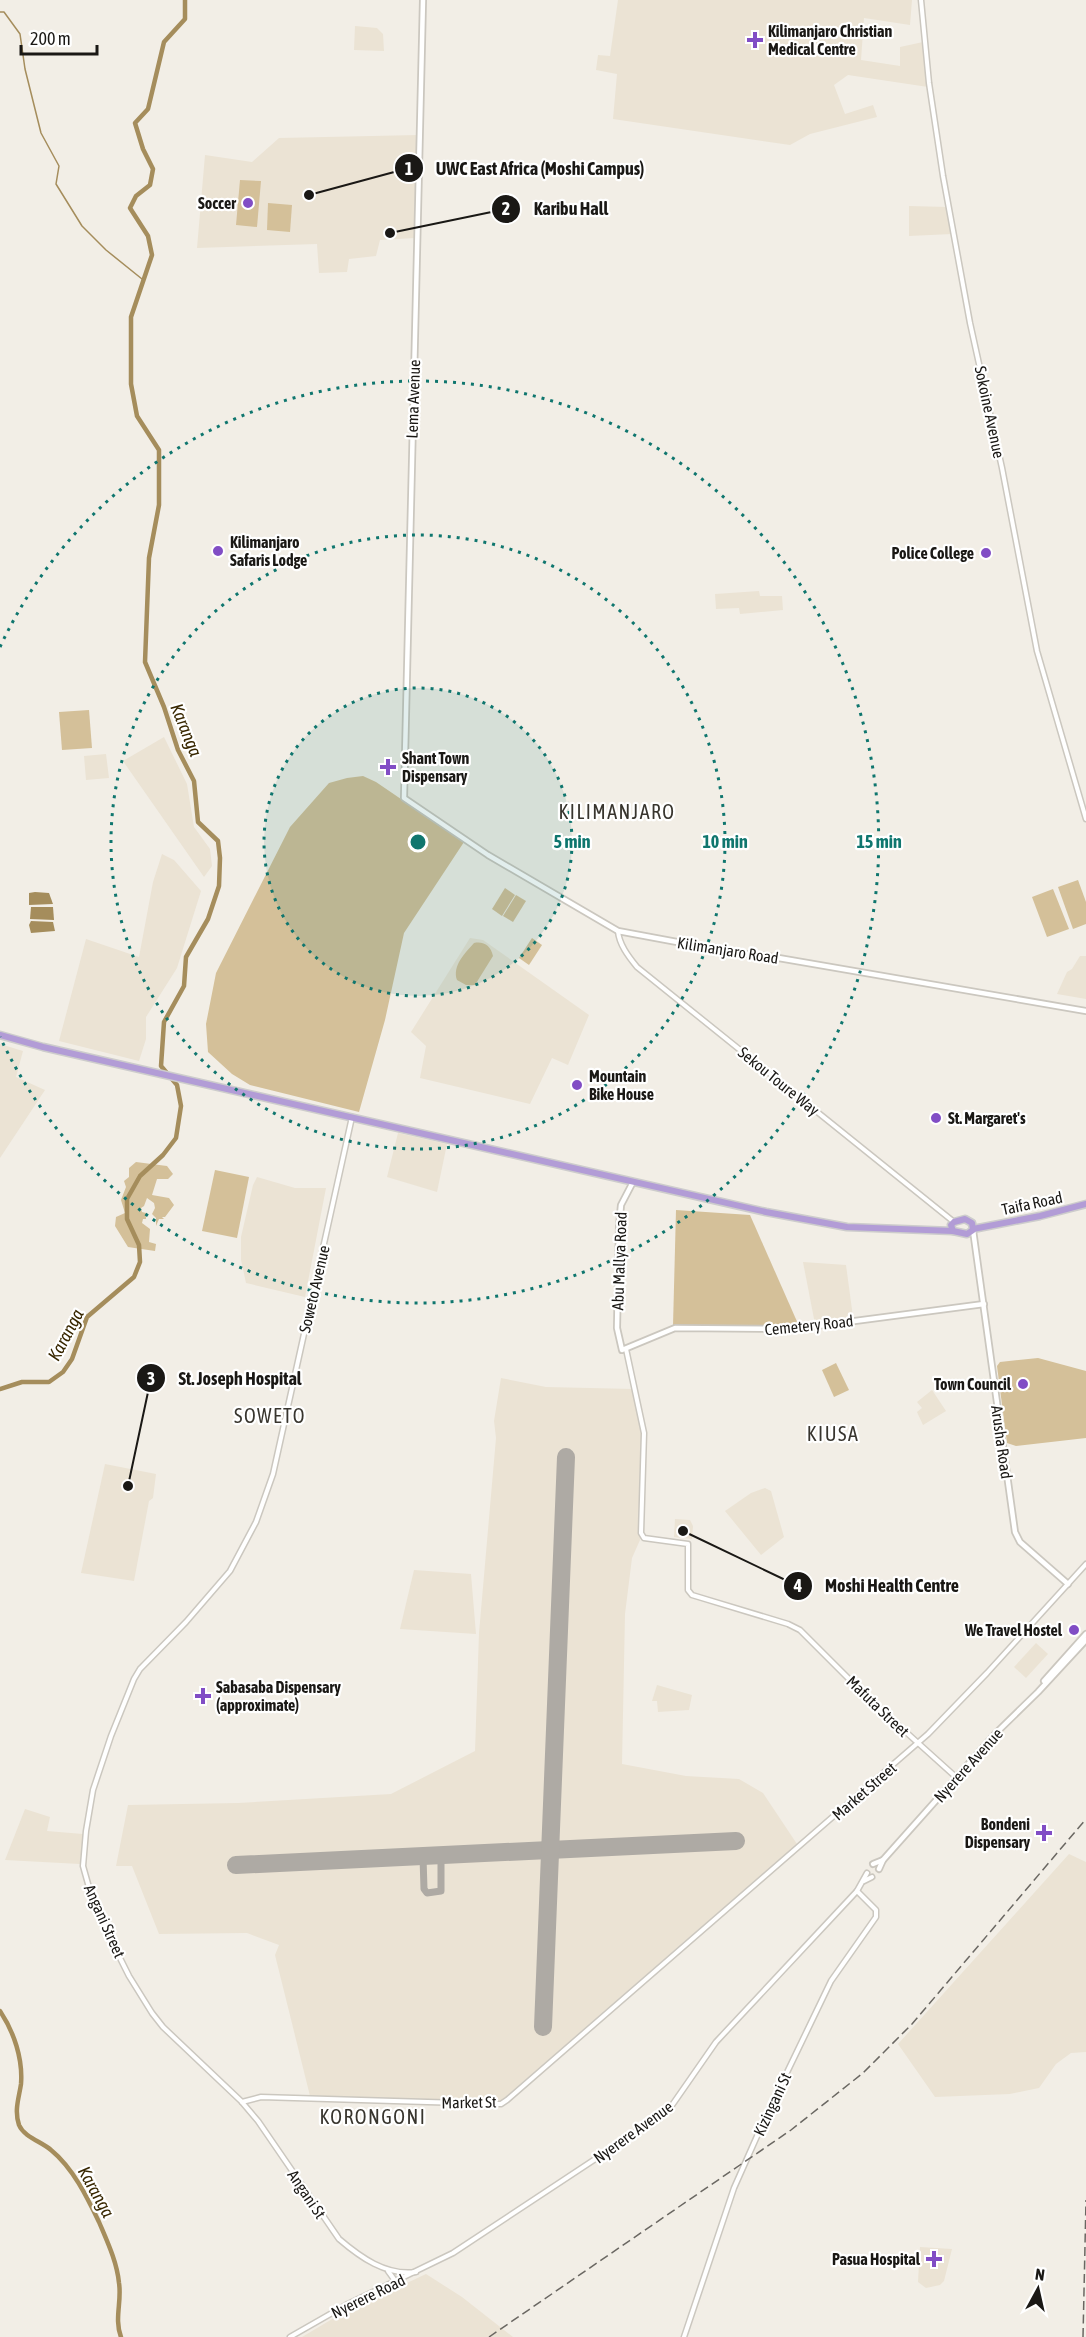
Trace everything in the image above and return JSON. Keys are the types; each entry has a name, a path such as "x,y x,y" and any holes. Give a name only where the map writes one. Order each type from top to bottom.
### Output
{"highway":[{"path":"0,1035 633,1182 832,1225 880,1230 942,1230 953,1226 963,1234 973,1227"},
{"name":"Taifa Road","path":"953,1226 964,1219 973,1227 982,1226 1040,1216 1086,1204"}],"main road":[{"name":"Lema Avenue","path":"404,798 423,0"},
{"name":"Kilimanjaro Road","path":"404,798 488,855 618,931 736,953 767,956 1086,1011"},
{"name":"Abu Mallya Road","path":"623,1347 617,1328 619,1226 622,1202 633,1182"},
{"name":"Arusha Road","path":"973,1227 1016,1534 1024,1546 1068,1584"},
{"path":"963,1234 976,1241"},
{"name":"Cemetery Road","path":"623,1347 637,1344 675,1328 794,1329 984,1304"},
{"path":"1031,1698 1086,1634"},
{"path":"1031,1698 1086,1640"},
{"name":"Nyerere Avenue","path":"883,1860 1031,1698"},
{"path":"873,1864 883,1860"},
{"path":"879,1869 883,1860"}],"street":[{"name":"Sokoine Avenue","path":"921,0 929,83 943,176 970,323 1002,468 1037,651 1086,819"},
{"name":"Sekou Toure Way","path":"618,931 623,946 637,967 953,1226"},
{"name":"Soweto Avenue","path":"140,1668 186,1622 230,1571 243,1549 264,1500 275,1465 352,1117"},
{"name":"Mafuta Street","path":"623,1347 644,1433 642,1536 646,1539 688,1544 688,1590 692,1595 788,1624 802,1632 916,1743 957,1778"},
{"name":"Market Street","path":"622,1998 822,1828 916,1743 973,1689 1086,1564"},
{"name":"Angani Street","path":"140,1668 116,1721 93,1790 86,1831 84,1873 129,1976 152,2013 242,2102"},
{"path":"857,1891 867,1873"},
{"path":"864,1881 872,1876"},
{"name":"Nyerere Avenue","path":"416,2272 453,2253 494,2227 668,2110 716,2042 857,1891"},
{"name":"Kizingani St","path":"684,2337 734,2188 766,2116 831,1981 876,1917 876,1910 857,1891"},
{"name":"Market St","path":"242,2102 261,2097 280,2097 501,2104 622,1998"},
{"name":"Angani St","path":"242,2102 258,2121 339,2239 356,2254 387,2270"},
{"path":"387,2270 402,2273 416,2272"},
{"path":"387,2270 396,2282"},
{"name":"Nyerere Road","path":"290,2337 346,2305 416,2272"}],"shaded area":[{"path":"618,0 912,0 910,25 864,18 861,60 900,66 900,47 923,42 928,87 848,75 834,85 845,114 873,105 877,117 810,134 790,145 613,119 617,74 596,70 598,55 610,56"},
{"path":"355,26 377,28 383,34 384,51 354,50"},
{"path":"418,135 415,238 380,240 376,256 349,259 347,272 319,273 317,244 197,248 205,155 252,162 279,138"},
{"name":"Soccer","path":"240,180 261,181 257,227 236,225"},
{"path":"268,203 292,205 290,232 267,230"},
{"path":"909,206 948,207 952,234 909,236"},
{"path":"759,591 760,596 782,596 783,610 740,614 739,608 716,609 715,594"},
{"path":"89,710 92,748 62,750 59,712"},
{"path":"164,737 187,784 194,827 210,849 212,866 204,877 123,761"},
{"path":"106,754 109,778 86,780 84,756"},
{"path":"363,776 376,782 464,842 404,933 385,1020 359,1112 250,1085 232,1074 208,1052 206,1024 216,973 290,827 329,783"},
{"path":"162,854 174,860 201,891 177,968 146,1017 146,1039 139,1061 59,1041 86,939 139,957 153,882"},
{"path":"1078,880 1086,902 1086,924 1073,929 1058,887"},
{"path":"505,888 515,895 502,916 492,909"},
{"path":"1053,889 1069,929 1047,937 1032,897"},
{"path":"29,893 49,893 53,904 29,905"},
{"path":"516,895 526,901 513,922 503,916"},
{"path":"31,907 53,907 54,920 30,919"},
{"path":"31,921 53,922 55,931 31,933 29,925"},
{"path":"470,938 483,940 589,1015 568,1065 552,1058 530,1104 420,1078 426,1046 411,1032"},
{"path":"532,938 542,945 529,965 519,958"},
{"path":"474,943 486,945 491,949 493,956 475,985 466,985 457,980 456,970 460,960"},
{"path":"1080,956 1086,956 1086,999 1057,994 1067,972 1072,969"},
{"path":"0,1044 23,1051 16,1077 45,1090 0,1158"},
{"path":"398,1133 447,1144 437,1192 387,1177"},
{"path":"136,1162 167,1166 173,1174 168,1179 157,1179 152,1195 169,1198 174,1205 165,1217 162,1217 164,1219 159,1219 156,1226 156,1218 152,1214 155,1208 154,1203 147,1198 141,1208 142,1212 146,1213 146,1219 143,1219 142,1223 150,1229 149,1242 156,1244 155,1251 128,1247 115,1226 116,1217 125,1213 121,1200 126,1187 124,1181 129,1177 129,1168"},
{"path":"215,1170 249,1177 237,1238 202,1231"},
{"path":"257,1177 295,1188 326,1188 305,1297 246,1283 241,1260 241,1237 253,1185"},
{"path":"676,1210 750,1215 799,1326 772,1329 673,1326"},
{"path":"803,1262 846,1265 853,1317 815,1324"},
{"path":"1038,1358 1086,1371 1086,1438 1016,1446 1007,1443 997,1366 1000,1362"},
{"path":"836,1363 849,1390 834,1397 822,1370"},
{"path":"501,1378 546,1387 634,1389 643,1426 640,1540 632,1558 625,1614 622,1764 686,1776 739,1779 763,1793 797,1844 501,2101 310,2096 275,1955 279,1945 247,1933 159,1934 132,1866 116,1866 128,1805 238,1803 391,1794 475,1751 479,1633 496,1438 494,1421"},
{"path":"932,1390 946,1411 923,1425 917,1412 922,1408 917,1402"},
{"path":"105,1464 156,1474 153,1498 149,1501 134,1581 81,1573"},
{"path":"765,1488 771,1491 784,1537 761,1555 725,1511 751,1493"},
{"path":"675,1519 690,1520 693,1526 692,1539 674,1537"},
{"path":"414,1570 471,1574 476,1634 400,1629"},
{"path":"1036,1643 1048,1654 1026,1678 1014,1667"},
{"path":"657,1685 692,1695 689,1710 658,1712 657,1701 652,1701"},
{"path":"25,1809 50,1817 47,1831 83,1834 80,1864 5,1860"},
{"path":"1069,1854 1086,1862 1086,2052 1071,2053 1056,2064 1039,2088 1010,2094 935,2097 898,2044"},
{"name":"Pasua Hospital","path":"920,2247 952,2249 944,2281 940,2285 926,2288 918,2282"},
{"path":"426,2274 462,2297 513,2337 302,2337 339,2315"}],"waterway":[{"name":"Karanga","path":"0,1389 22,1382 49,1382 63,1372 72,1359 87,1317 134,1277 140,1262 139,1245 127,1219 127,1199 140,1176 163,1155 176,1138 181,1106 177,1085 161,1066 164,1022 184,986 186,957 208,919 219,886 218,841 198,822 194,781 178,750 164,707 145,662 149,558 159,505 159,450 137,416 131,384 131,317 152,255 148,236 130,208 136,196 150,185 153,169 143,149 135,123 148,109 164,42 185,19 185,0"},
{"path":"0,12 4,12 20,34 25,69 41,133 59,166 56,184 82,226 106,250 142,279"},
{"name":"Karanga","path":"0,2011 13,2037 21,2065 17,2109 19,2125 25,2133 51,2150 66,2165 99,2222 118,2275 120,2290 118,2324 121,2337"}],"taxiway":[{"path":"423,1857 424,1889 427,1893 441,1891 441,1856"}],"runway":[{"path":"543,2027 566,1457"},
{"path":"236,1865 736,1841"}],"railway":[{"path":"489,2337 791,2130 863,2073 912,2024 1086,1819"},
{"path":"1083,2337 1086,2200"}],"place":[{"name":"Kilimanjaro Christian Medical Centre","path":"755,40"},
{"name":"UWC East Africa (Moshi Campus)","path":"309,195"},
{"name":"Soccer","path":"248,203"},
{"name":"Karibu Hall","path":"390,233"},
{"name":"Kilimanjaro Safaris Lodge","path":"218,551"},
{"name":"Police College","path":"986,553"},
{"name":"Shant Town Dispensary","path":"388,767"},
{"name":"Mountain Bike House","path":"577,1085"},
{"name":"St. Margaret's","path":"936,1118"},
{"name":"Town Council","path":"1023,1384"},
{"name":"St. Joseph Hospital","path":"128,1486"},
{"name":"Moshi Health Centre","path":"683,1531"},
{"name":"We Travel Hostel","path":"1074,1630"},
{"name":"Sabasaba Dispensary (approximate)","path":"203,1696"},
{"name":"Bondeni Dispensary","path":"1044,1833"},
{"name":"Pasua Hospital","path":"934,2259"}],"district":[{"name":"KILIMANJARO","path":"617,812"},
{"name":"SOWETO","path":"270,1416"},
{"name":"KIUSA","path":"833,1434"},
{"name":"KORONGONI","path":"373,2117"}]}
